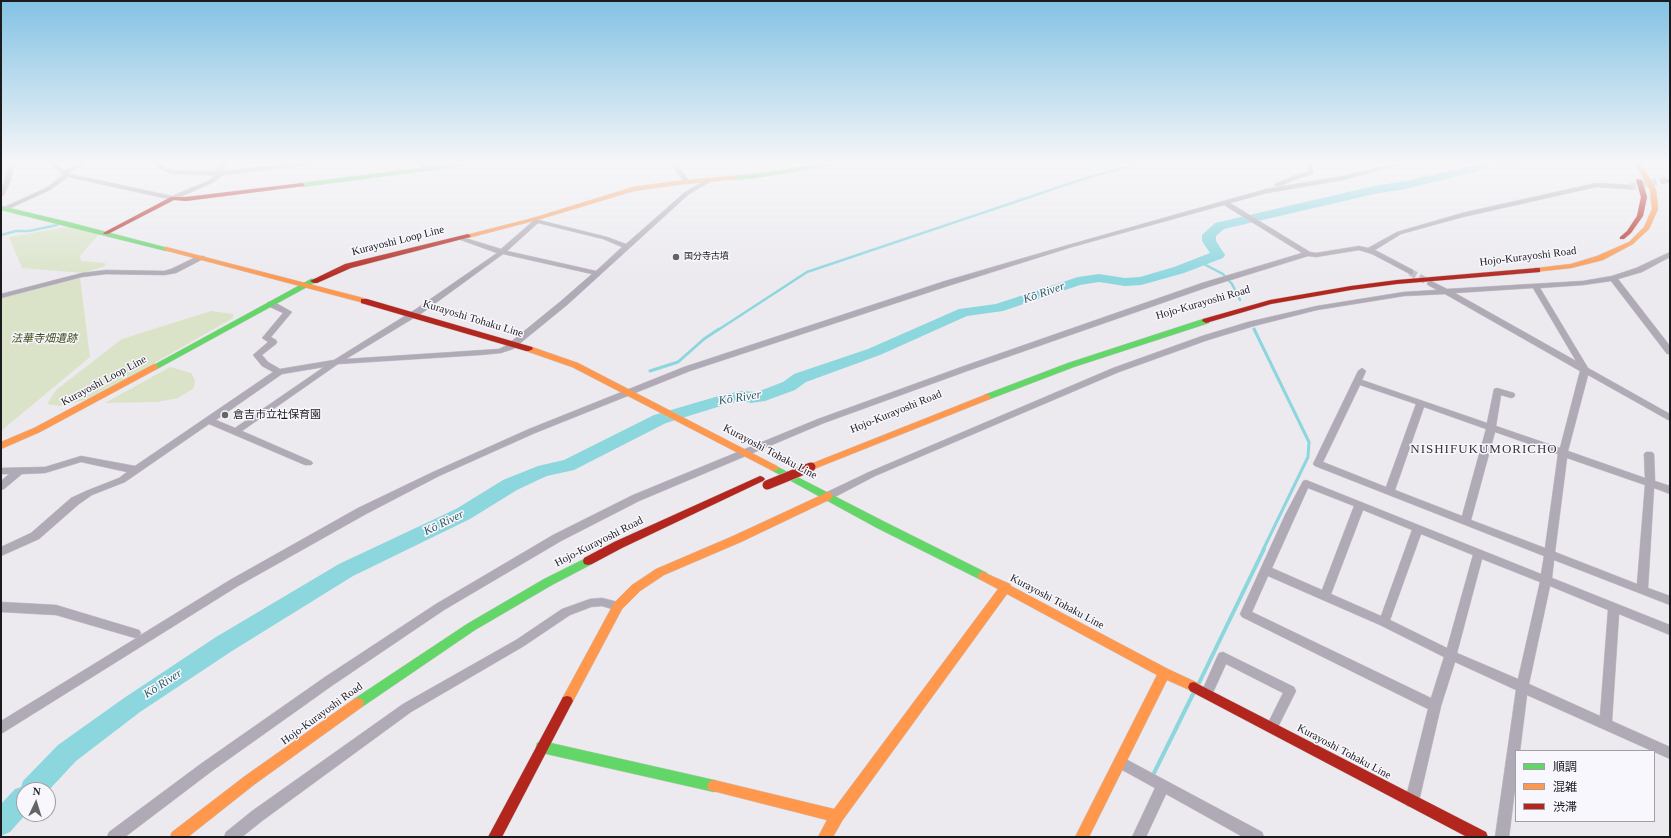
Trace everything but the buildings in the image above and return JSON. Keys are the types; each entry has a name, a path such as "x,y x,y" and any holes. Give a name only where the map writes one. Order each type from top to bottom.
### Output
{"main road":[{"path":"106,233 165,202"},
{"name":"Kurayoshi Loop Line","path":"1,446 37,430 304,286 348,266 536,220 592,202"},
{"name":"Hojo-Kurayoshi Road","path":"177,837 256,775 390,680 471,627 548,582 618,545 763,482 1071,365 1172,331 1250,308 1312,294 1351,288 1397,282 1541,270 1571,266 1600,258 1631,243 1647,228 1652,219 1655,209 1655,202"},
{"name":"Kurayoshi Tohaku Line","path":"2,206 412,314 515,344 575,365 728,443 881,525 1006,588 1164,673 1207,693 1481,837"},
{"name":"Hojo-Kurayoshi Road","path":"275,774 395,686 477,633 553,587 637,544 708,511 763,482"},
{"path":"495,837 618,606 636,588 660,572 737,539 828,496"},
{"path":"825,837 837,816 1006,588"},
{"path":"1082,837 1164,673"},
{"path":"542,747 694,781 837,816"}],"street":[{"path":"1,552 35,536 75,501 89,493 122,480 279,372 336,362 501,351 515,344 564,303 676,202"},
{"path":"1224,202 1306,252 1316,255 1359,248 1370,250 1410,272"},
{"path":"1,728 234,583 362,511 436,474 532,431 610,399 633,395 687,369 948,283 1224,202"},
{"path":"1370,250 1399,233 1462,215 1520,202"},
{"path":"235,432 336,362 419,311 502,252 536,220 605,238 626,246"},
{"path":"460,238 502,252 597,273"},
{"path":"114,837 329,681 440,606 570,532 636,498 821,421 1128,311 1306,252"},
{"path":"828,496 872,474 1116,370 1205,338 1251,324 1317,308 1404,294 1536,287 1583,283 1613,278 1639,270 1670,254"},
{"path":"1,296 82,275 106,272 174,272 201,258"},
{"path":"1613,278 1670,352"},
{"path":"1431,283 1670,418"},
{"path":"1502,837 1522,687 1546,580 1563,453 1586,370 1536,287"},
{"path":"271,304 288,312 266,338 273,342 257,355 265,364 279,372"},
{"path":"1362,370 1358,382 1318,464 1670,601"},
{"path":"1358,382 1670,490"},
{"path":"1466,521 1491,428 1497,391 1511,395"},
{"path":"1389,492 1421,404"},
{"path":"208,420 308,463"},
{"path":"1642,590 1650,482 1649,454"},
{"path":"1,471 45,470 81,459 136,470"},
{"path":"1,487 20,470"},
{"path":"1435,706 1246,614 1290,515 1306,483 1670,630"},
{"path":"1325,596 1360,504"},
{"path":"1384,622 1418,528"},
{"path":"1412,801 1435,706 1451,655 1479,552"},
{"path":"1266,570 1384,622 1451,655 1670,753"},
{"path":"231,837 257,816 407,708 520,643 566,612 590,603 602,602 618,606"},
{"path":"1,607 56,610 135,633"},
{"path":"1606,725 1614,607"},
{"path":"1207,693 1223,657 1290,691 1272,727"},
{"path":"1120,762 1257,837"},
{"path":"1139,837 1163,786"}],"green space":[{"path":"72,226 100,233 80,256 81,261 105,263 105,266 84,273 22,268 9,237"},
{"name":"法華寺畑遺跡","path":"80,278 90,357 1,431 1,298"},
{"path":"211,311 233,314 233,318 93,398 60,406 47,404 56,390 122,339"},
{"path":"170,367 191,373 195,380 194,388 178,398 157,402 105,403"}],"waterway":[{"path":"718,330 807,272 1014,202"},
{"name":"Kō River","path":"40,782 67,753 132,705 224,644 346,570 463,514 510,485 544,470 568,466 660,419 722,400 742,396 751,398 759,397 789,386 800,378 874,352 964,312 998,308 1078,281 1099,278 1125,282 1141,281 1179,270 1218,255 1209,241 1209,235 1220,226 1322,202"},
{"path":"1,235 16,231 29,231 57,225"},
{"path":"1200,262 1223,274 1232,284 1240,300"},
{"path":"650,371 678,362 704,339 719,329"},
{"path":"1255,330 1254,329 1309,442 1308,457 1263,550"},
{"path":"1198,685 1264,549"},
{"path":"1154,773 1194,692"},
{"name":"Kō River","path":"1,823 16,807"}],"tunnel":[{"path":"1410,272 1428,282"}],"traffic: fast":[{"path":"1,208 166,249"},
{"path":"154,367 314,281"},
{"path":"987,397 1071,365 1206,321"},
{"path":"774,468 881,525 983,576"},
{"path":"358,703 471,627 548,582 588,561"},
{"path":"542,747 714,786"}],"traffic: slow":[{"path":"468,236 535,219 590,202"},
{"path":"1537,270 1571,266 1600,258 1631,243 1647,228 1655,209 1654,202"},
{"path":"166,249 364,301"},
{"path":"529,349 575,365 774,468"},
{"path":"1,446 37,430 154,367"},
{"path":"811,467 987,397"},
{"path":"567,701 618,606 636,588 660,572 737,539 828,496"},
{"path":"983,576 1164,673 1194,687"},
{"path":"825,837 837,816 1006,587"},
{"path":"1082,837 1164,673"},
{"path":"177,837 250,780 358,703"},
{"path":"714,786 837,816"}],"traffic: jam":[{"path":"106,233 165,202"},
{"path":"1622,238 1629,232 1640,216 1643,202"},
{"path":"314,281 348,266 468,236"},
{"path":"1206,321 1270,302 1351,288 1397,282 1537,270"},
{"path":"364,301 529,349"},
{"path":"767,485 811,467"},
{"path":"588,561 618,545 760,479"},
{"path":"1194,687 1481,837"},
{"path":"495,837 567,701"}],"place":[{"name":"国分寺古墳","path":"676,257"},
{"name":"倉吉市立社保育園","path":"225,415"}],"district":[{"name":"NISHIFUKUMORICHO","path":"1484,450"}]}
